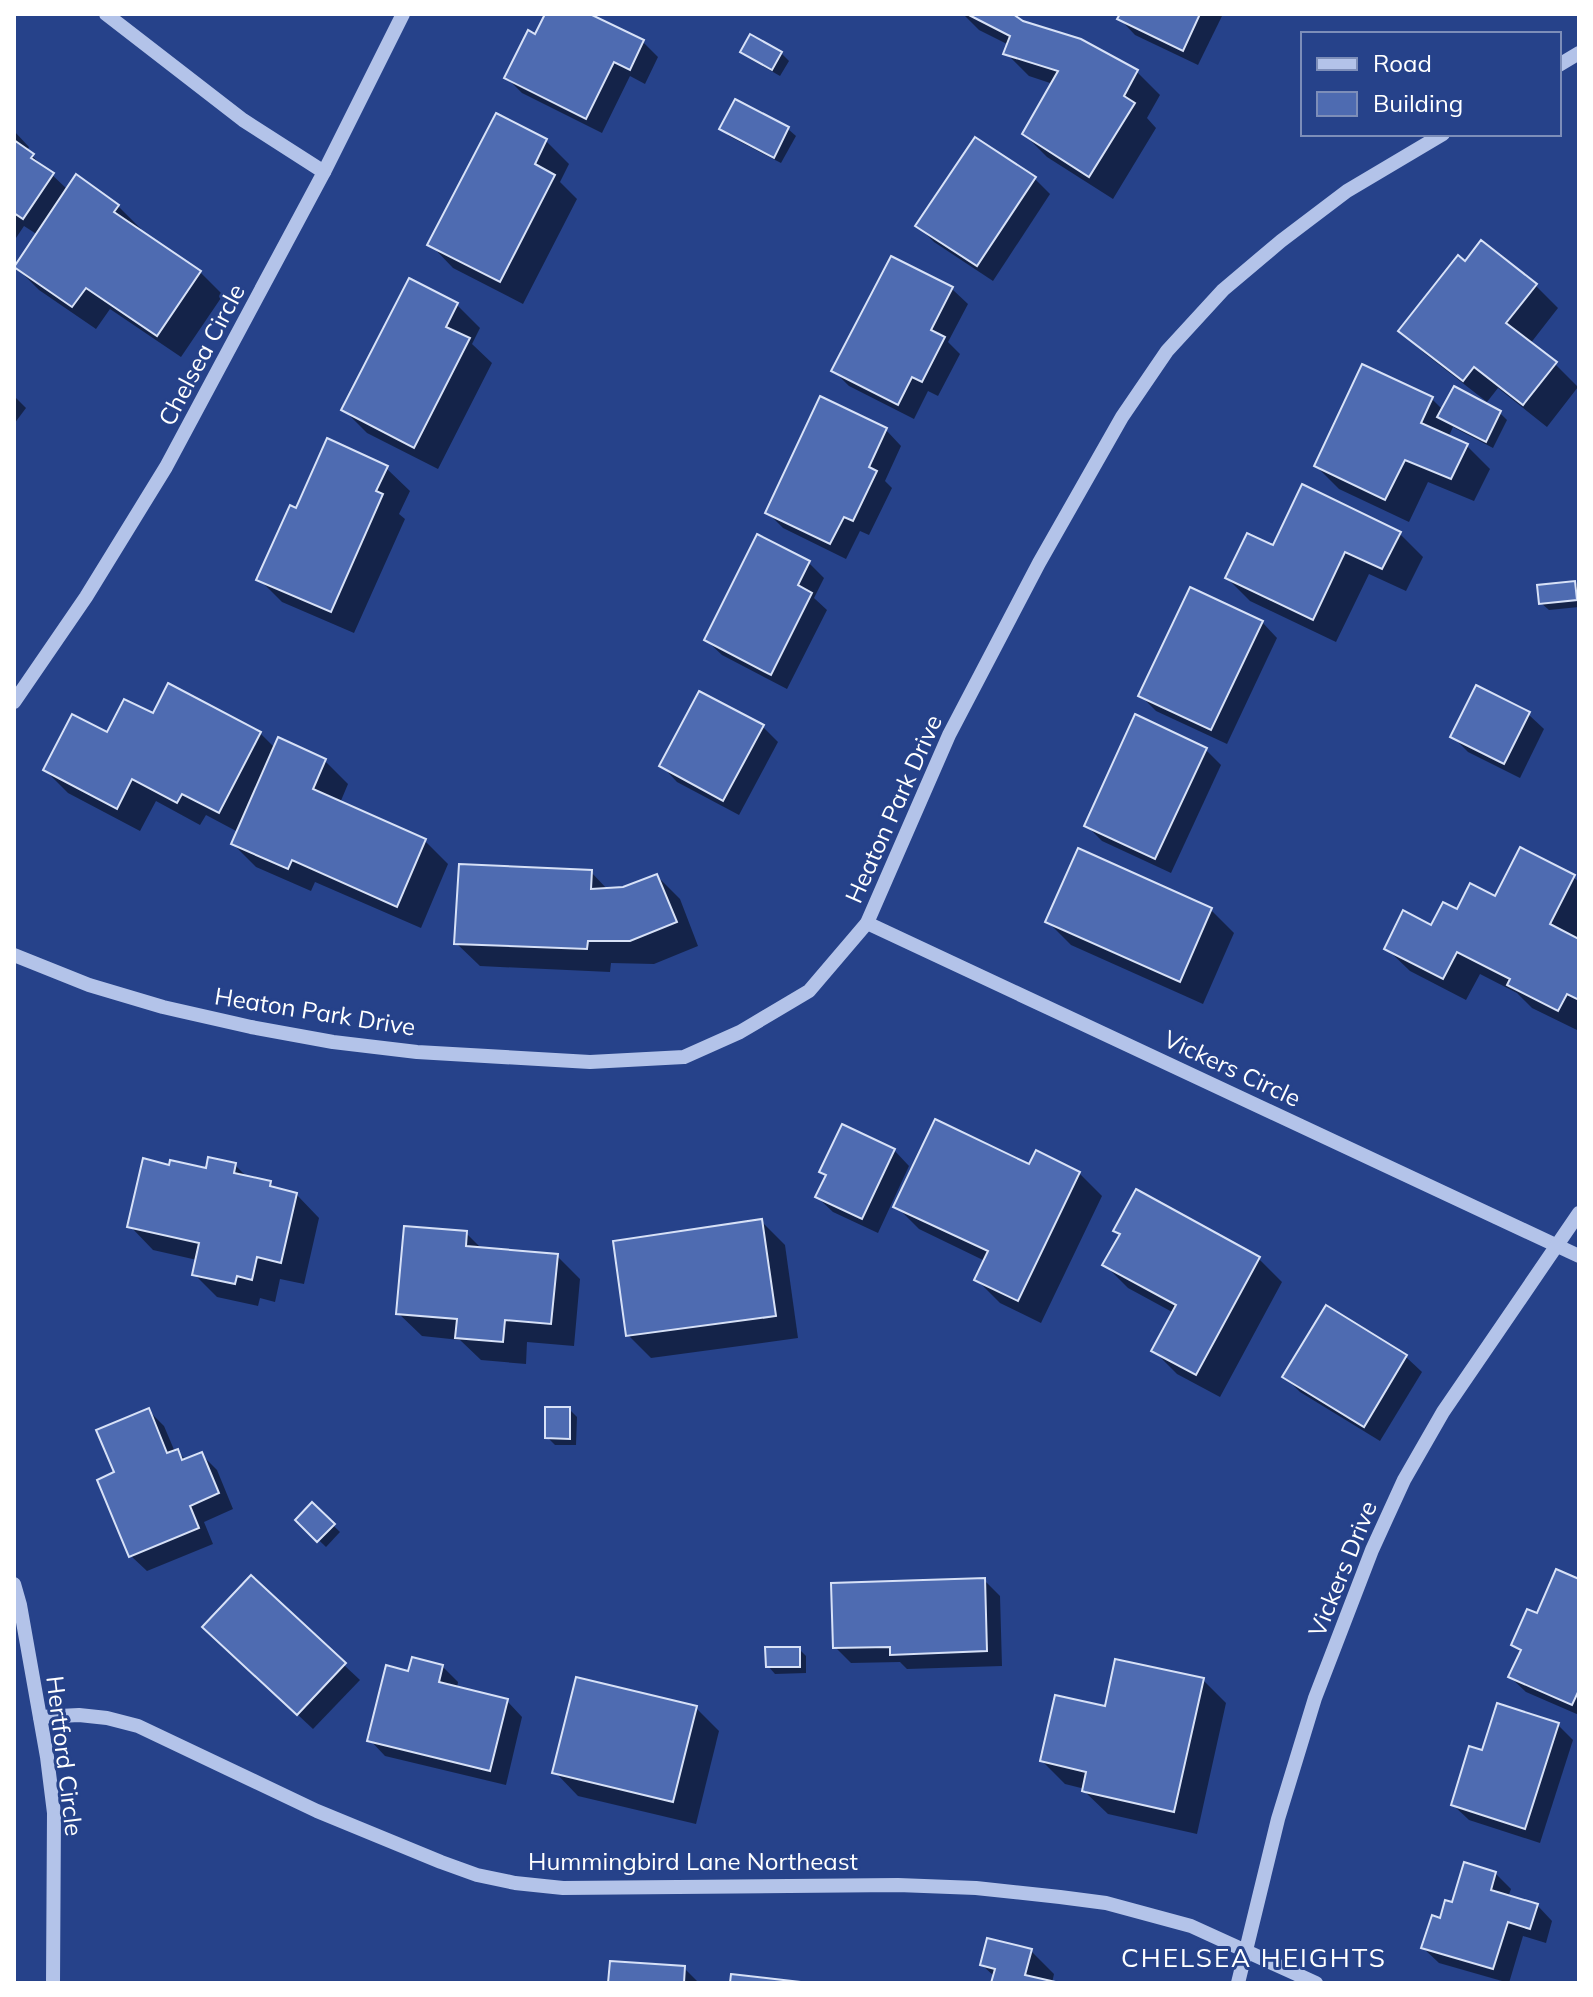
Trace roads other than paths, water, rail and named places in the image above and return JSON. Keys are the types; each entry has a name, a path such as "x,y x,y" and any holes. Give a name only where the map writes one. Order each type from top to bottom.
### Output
{"street":[{"path":"106,14 243,120 324,172"},
{"name":"Chelsea Circle","path":"14,702 86,597 166,467 324,172 403,14"},
{"path":"1561,64 1579,53"},
{"name":"Heaton Park Drive","path":"14,955 89,985 163,1007 333,1042 417,1052 590,1062 684,1057 740,1032 809,991 867,923 949,735 1039,563 1122,417 1167,351 1223,290 1281,241 1347,191 1440,136"},
{"name":"Vickers Circle","path":"867,923 1579,1256"},
{"name":"Vickers Drive","path":"1238,1983 1278,1819 1315,1698 1372,1550 1404,1480 1443,1412 1579,1213"},
{"name":"Hertford Circle","path":"14,1584 47,1757 54,1813 53,1983"},
{"name":"Hummingbird Lane Northeast","path":"40,1717 79,1715 138,1726 344,1822 477,1875 515,1883 563,1888 898,1885 976,1888 1106,1903 1191,1926 1316,1983"}],"district":[{"name":"CHELSEA HEIGHTS","path":"1254,1958"}]}
